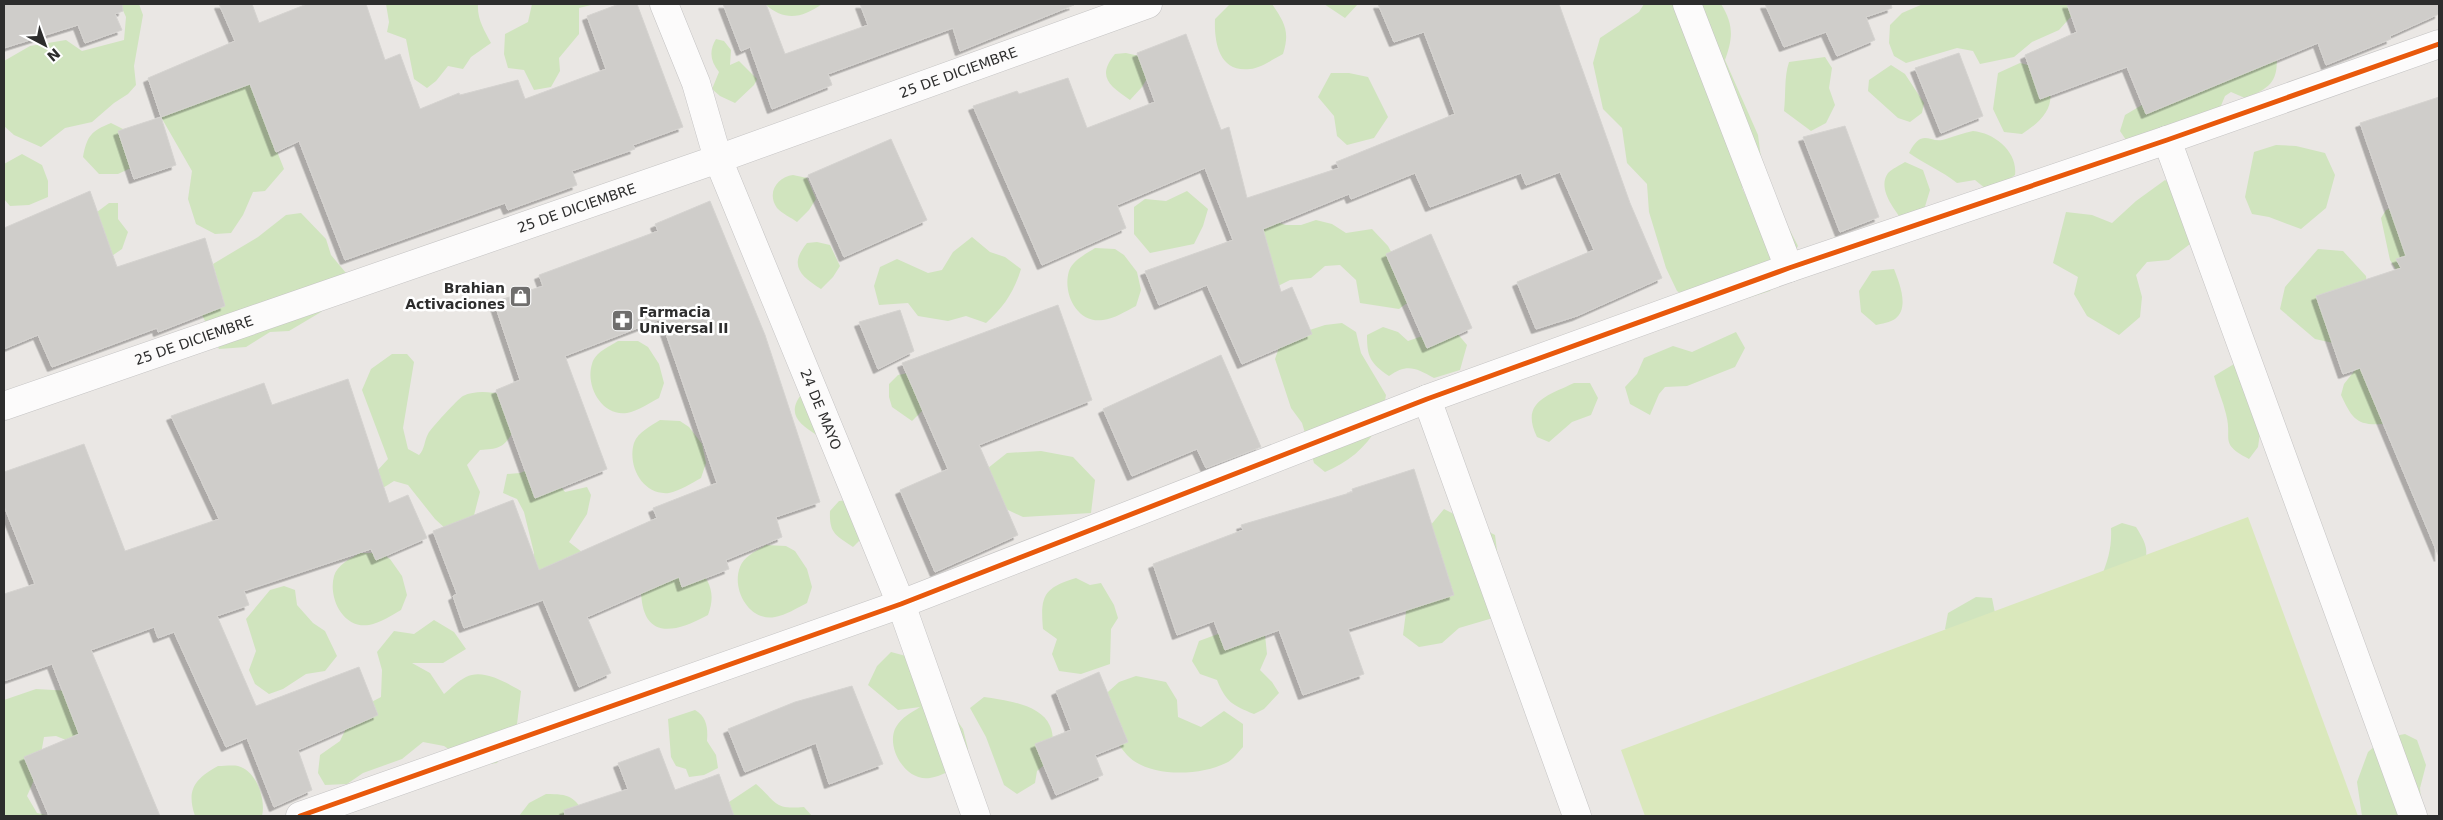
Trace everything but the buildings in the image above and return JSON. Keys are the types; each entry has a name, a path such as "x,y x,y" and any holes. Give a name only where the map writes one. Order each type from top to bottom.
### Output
{"street":[{"name":"24 DE MAYO","path":"664,4 696,83 718,159 902,604 976,816"},
{"name":"25 DE DICIEMBRE","path":"4,406 718,159 1148,4"},
{"path":"1687,4 1789,268"},
{"path":"300,816 902,604 1427,399 1789,268 2167,140 2439,44"},
{"path":"2167,140 2413,816"},
{"path":"1427,399 1577,816"}],"green space":[{"path":"120,4 139,4 143,15 134,66 136,85 128,94 92,122 65,128 41,147 14,135 4,126 4,61 30,46 66,40 82,51 124,40 126,17"},
{"path":"386,4 478,4 480,20 491,43 471,57 463,69 448,66 436,81 427,88 414,79 406,39 387,32 389,22"},
{"path":"532,4 595,4 579,8 579,34 559,58 560,71 551,87 534,90 524,70 508,68 504,54 505,34 528,22"},
{"path":"765,4 822,4 800,15 787,16 772,10"},
{"path":"1230,4 1272,4 1285,28 1286,40 1283,54 1263,65 1250,69 1240,69 1231,66 1225,61 1217,46 1215,19"},
{"path":"1324,4 1358,4 1345,18"},
{"path":"1644,4 1721,4 1725,12 1730,25 1731,38 1725,60 1758,135 1761,158 1742,188 1748,201 1782,215 1798,246 1770,291 1707,311 1677,291 1666,268 1649,212 1647,184 1627,163 1622,128 1603,109 1593,63 1600,38 1639,12"},
{"path":"1923,4 2076,4 2075,12 2059,30 2032,42 2014,57 1980,64 1973,51 1957,48 1906,63 1894,56 1889,43 1890,25 1902,13"},
{"path":"716,39 724,41 731,50 730,65 739,61 757,79 754,85 735,103 720,96 712,89 719,72 712,56 712,48"},
{"path":"2276,47 2277,66 2275,74 2273,80 2263,90 2245,98 2231,92 2225,96 2218,113 2130,146 2120,131 2125,115 2147,102"},
{"path":"1126,53 1139,56 1148,77 1130,100 1111,85 1106,75 1109,62 1115,54"},
{"path":"1825,57 1832,68 1829,88 1835,105 1826,123 1811,131 1784,111 1787,68 1789,62"},
{"path":"2020,63 2040,68 2050,88 2049,106 2045,113 2032,127 2022,134 2004,132 1993,109 1998,73"},
{"path":"1891,65 1905,74 1924,103 1922,113 1910,122 1898,118 1868,91 1869,80"},
{"path":"1331,73 1349,73 1368,77 1388,117 1374,138 1347,145 1337,136 1334,116 1318,97"},
{"path":"249,81 284,169 265,191 253,192 243,215 231,233 215,234 196,224 188,199 192,171 161,117"},
{"path":"111,123 131,133 137,165 118,174 99,174 83,157 91,135"},
{"path":"1973,131 1989,135 2009,151 2015,167 2015,175 2003,184 1986,189 1975,180 1957,183 1909,153 1918,140 1922,138 1940,140"},
{"path":"2276,145 2296,146 2325,153 2335,175 2326,208 2301,229 2269,217 2252,214 2245,197 2254,152"},
{"path":"22,154 42,165 48,181 48,197 29,205 10,206 4,199 4,164"},
{"path":"1905,162 1923,170 1930,190 1923,213 1903,221 1888,198 1884,185 1888,173"},
{"path":"793,175 807,178 816,199 809,210 797,222 777,208 773,196 773,191 778,182"},
{"path":"2165,180 2178,190 2194,241 2169,260 2147,262 2136,275 2142,297 2140,317 2119,335 2087,316 2074,294 2078,277 2053,263 2066,212 2092,215 2112,223 2136,201"},
{"path":"1187,191 1208,209 1203,226 1194,244 1150,253 1134,234 1134,207 1145,199 1166,201"},
{"path":"2409,200 2439,213 2439,265 2430,272 2414,273 2396,269 2390,260 2381,218 2386,210"},
{"path":"109,203 118,203 118,219 128,232 122,249 103,262 97,212"},
{"path":"301,213 326,239 331,255 346,273 321,312 289,331 270,332 246,347 219,349 202,315 225,306 213,264 258,237 286,215"},
{"path":"1270,220 1286,225 1301,225 1316,220 1332,224 1346,233 1372,229 1388,246 1415,297 1399,309 1360,303 1356,280 1340,265 1325,266 1311,278 1290,280 1276,287 1245,237"},
{"path":"972,237 990,252 1005,257 1021,269 1008,299 986,323 966,316 948,321 918,316 908,303 879,305 874,286 880,267 897,259 928,273 942,270 953,252"},
{"path":"817,242 830,245 840,266 833,277 821,289 803,275 799,270 798,264 801,251 807,243"},
{"path":"1095,248 1115,249 1124,255 1137,272 1141,290 1136,306 1103,320 1094,320 1079,312 1070,298 1067,280 1073,264"},
{"path":"2318,249 2343,251 2366,276 2370,308 2333,343 2315,339 2280,309 2285,287"},
{"path":"1894,269 1902,295 1902,308 1895,319 1876,325 1861,312 1859,291 1872,271"},
{"path":"1342,323 1356,332 1361,353 1386,395 1380,423 1368,441 1355,454 1325,472 1314,463 1302,423 1291,408 1275,359 1282,339 1325,325"},
{"path":"1451,326 1467,345 1460,370 1434,378 1412,368 1406,368 1389,376 1374,363 1369,354 1367,335 1383,327 1398,332 1408,341"},
{"path":"1736,332 1745,348 1735,367 1687,386 1665,387 1659,394 1650,415 1630,404 1625,387 1637,374 1644,358 1673,346 1692,352"},
{"path":"618,341 638,341 648,347 659,364 664,383 659,398 627,413 618,413 603,405 593,390 591,382 590,373 596,356"},
{"path":"2371,350 2412,393 2383,424 2367,424 2356,419 2348,410 2341,395 2344,384"},
{"path":"392,354 407,354 414,362 403,428 408,449 419,455 430,431 463,396 477,392 502,394 515,429 508,440 501,446 480,450 467,465 480,492 472,523 447,530 435,519 408,485 394,481 375,493 377,471 388,459 362,390 371,369"},
{"path":"2255,361 2260,433 2258,447 2249,459 2239,454 2230,445 2226,414 2214,376 2234,364"},
{"path":"909,373 925,408 912,421 892,407 889,397 889,384 898,375"},
{"path":"1574,383 1590,383 1598,398 1591,415 1572,422 1549,442 1537,437 1532,416 1534,408 1539,402 1554,392"},
{"path":"804,391 818,436 805,427 796,417 795,405"},
{"path":"660,420 680,421 689,427 702,444 706,463 701,478 669,493 660,493 645,485 635,470 633,461 632,452 636,439"},
{"path":"1041,451 1073,457 1095,480 1091,513 1023,517 993,503 983,472 1007,453"},
{"path":"545,463 565,492 587,487 591,495 587,514 569,542 587,556 531,583 534,553 524,512 517,499 503,493 507,474 520,473"},
{"path":"850,500 866,534 853,547 835,533 830,519 830,511 839,501"},
{"path":"1444,509 1495,535 1499,567 1493,618 1459,628 1442,643 1419,647 1403,635 1407,604 1425,532"},
{"path":"2248,517 2358,816 1645,816 1621,750"},
{"path":"2122,523 2136,527 2143,540 2146,555 2143,567 2140,574 2101,578 2109,553 2111,528"},
{"path":"766,545 786,546 795,551 807,569 812,587 807,603 775,617 758,615 751,609 745,602 738,585 740,567 744,560"},
{"path":"360,553 381,553 390,559 402,576 407,595 401,610 382,621 369,625 360,625 345,617 339,610 333,594 334,576 338,568"},
{"path":"697,564 710,588 711,600 708,615 680,627 668,629 658,627 650,622 645,613 641,581"},
{"path":"1076,578 1090,585 1101,583 1114,605 1118,618 1111,629 1110,664 1081,674 1059,671 1052,654 1057,639 1043,629 1042,617 1042,608 1046,594 1057,585"},
{"path":"284,586 295,590 297,605 313,623 325,631 337,656 325,671 306,674 283,689 269,694 255,684 249,670 256,651 246,619 270,590"},
{"path":"1976,597 1992,598 1995,613 1959,638 1945,629 1948,613"},
{"path":"434,620 454,632 466,649 443,663 412,663 430,673 444,694 466,677 480,674 495,678 521,691 517,724 497,763 474,766 444,746 423,742 402,759 363,773 347,784 325,785 318,773 320,755 340,741 351,718 362,707 381,697 382,670 377,652 394,631 414,634"},
{"path":"1241,630 1265,635 1267,654 1260,670 1272,682 1279,693 1264,709 1254,714 1231,702 1223,693 1217,680 1200,674 1192,661 1199,641 1226,631"},
{"path":"891,652 906,656 938,683 922,706 942,706 951,712 963,729 968,749 962,764 943,774 930,778 921,778 905,769 895,753 893,735 896,727 904,718 920,707 898,710 868,685 877,666"},
{"path":"1136,676 1166,682 1177,700 1178,717 1201,727 1224,711 1243,724 1243,747 1229,762 1189,772 1161,771 1148,768 1136,762 1127,755 1118,743 1110,729 1099,700 1119,682"},
{"path":"36,689 71,691 91,713 76,744 56,736 44,737 38,771 27,796 37,813 51,816 4,816 4,700"},
{"path":"984,697 1021,704 1039,713 1050,726 1053,737 1054,757 1037,771 1035,783 1017,794 1004,785 986,737 970,708"},
{"path":"695,710 706,723 707,741 716,755 718,768 704,775 689,777 686,769 676,766 671,757 668,719"},
{"path":"2405,734 2417,740 2426,765 2420,788 2422,816 2362,816 2357,782 2368,752 2384,738"},
{"path":"218,766 238,766 250,774 259,787 261,794 263,802 262,816 195,816 192,807 192,792 198,780"},
{"path":"756,784 781,806 804,807 812,816 727,816 725,813 729,802"},
{"path":"546,794 566,796 574,800 587,816 519,816 529,803"}],"cycle path":[{"path":"300,816 901,604 1427,399 1789,268 2167,140 2439,44"}],"place":[{"name":"Brahian Activaciones","path":"521,296"},
{"name":"Farmacia Universal II","path":"623,320"}]}
